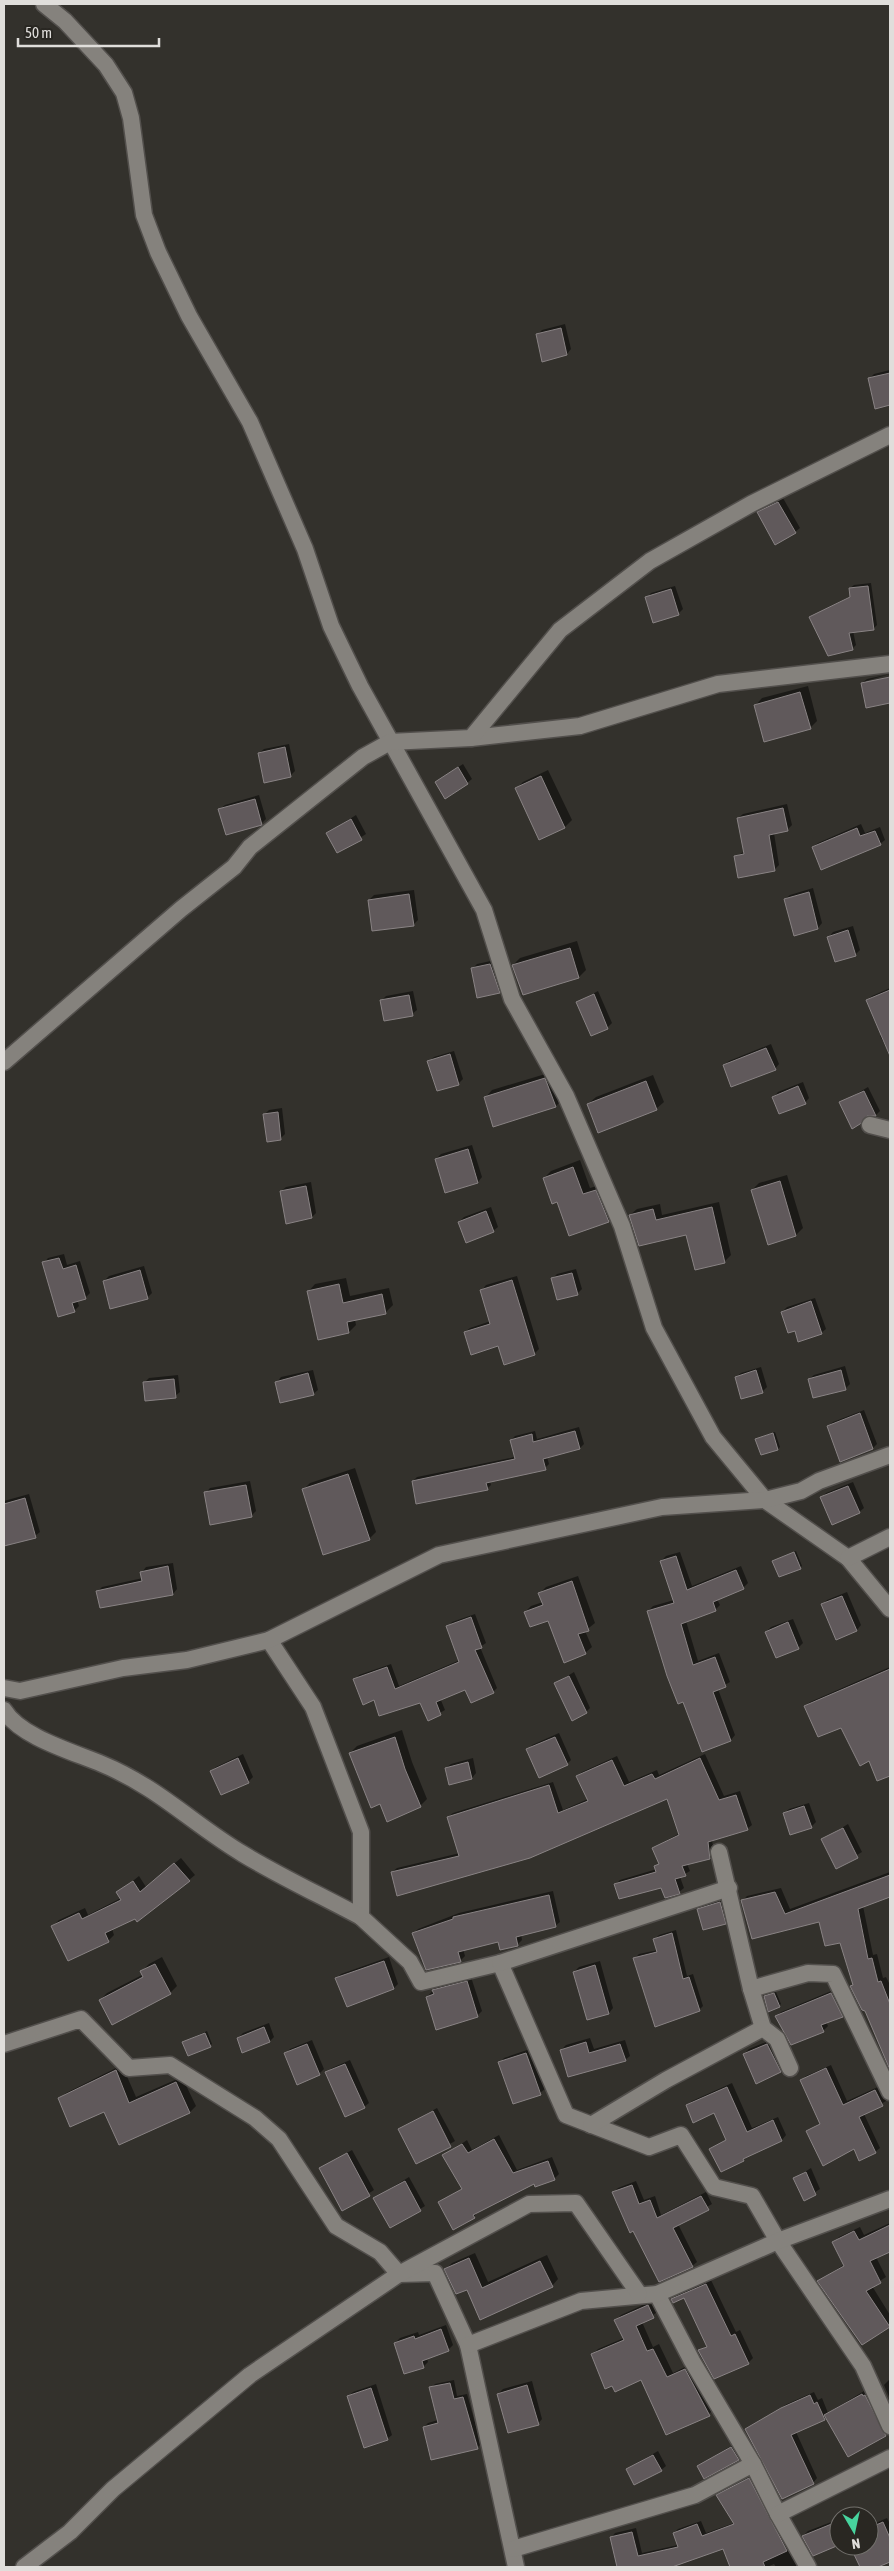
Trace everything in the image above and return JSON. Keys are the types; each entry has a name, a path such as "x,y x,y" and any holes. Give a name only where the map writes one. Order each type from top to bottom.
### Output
{"street":[{"path":"44,4 65,21 106,65 124,93 131,118 144,216 158,252 189,316 250,422 305,549 331,626 390,742 484,910 512,998 566,1096 622,1226 654,1328 713,1437 765,1500 848,1558 890,1609"},
{"path":"471,738 560,630 650,561 751,504 890,435"},
{"path":"4,1062 182,909 234,867 250,847 363,757 390,742 471,738 580,726 718,684 890,664"},
{"path":"870,1125 890,1130"},
{"path":"4,1688 20,1691 123,1668 187,1660 269,1640 439,1555 662,1507 765,1500 801,1491 819,1481 890,1455"},
{"path":"848,1558 890,1537"},
{"path":"269,1640 313,1708 361,1832 361,1916"},
{"path":"4,1710 10,1721 48,1742 111,1768 163,1796 242,1854 361,1916 410,1962 421,1982 500,1963 729,1888"},
{"path":"719,1852 729,1888 751,1989 763,2028 777,2038 790,2068"},
{"path":"500,1963 566,2115 649,2146 682,2134 714,2187 752,2196 778,2240 863,2366 890,2426"},
{"path":"751,1989 808,1973 833,1974 890,2092"},
{"path":"4,2044 81,2019 129,2068 170,2065 255,2118 279,2139 336,2226 380,2252 399,2274"},
{"path":"591,2125 666,2080 763,2028"},
{"path":"468,2345 581,2301 630,2298 639,2294 657,2294 778,2240 890,2199"},
{"path":"24,2567 70,2532 113,2489 250,2375 399,2274 529,2204 576,2203 639,2294"},
{"path":"399,2274 435,2273 468,2345 516,2567"},
{"path":"657,2294 692,2361 754,2464 778,2514 808,2567"},
{"path":"778,2514 890,2458"},
{"path":"513,2549 695,2495 754,2464"}],"building":[{"path":"561,328 567,355 542,362 536,334"},
{"path":"890,373 890,405 875,409 868,378"},
{"path":"778,502 796,533 775,545 757,512"},
{"path":"868,586 874,630 849,633 853,650 828,656 809,617 850,597 849,588"},
{"path":"671,589 679,615 653,623 645,597"},
{"path":"890,677 890,703 866,708 861,683"},
{"path":"800,692 811,729 764,742 754,705"},
{"path":"285,747 291,777 264,783 258,753"},
{"path":"458,767 468,784 445,799 435,782"},
{"path":"541,776 565,828 539,840 515,788"},
{"path":"255,799 262,825 226,835 218,809"},
{"path":"783,808 788,831 769,835 775,871 738,878 734,856 744,854 737,818"},
{"path":"351,819 362,840 337,853 326,833"},
{"path":"857,828 860,836 875,831 881,845 821,870 812,847"},
{"path":"809,892 818,929 794,936 784,899"},
{"path":"409,894 414,926 372,931 368,900"},
{"path":"848,930 856,956 835,962 827,937"},
{"path":"570,948 579,978 523,995 512,965"},
{"path":"490,964 500,993 477,998 471,968"},
{"path":"890,990 890,1056 866,1000"},
{"path":"594,994 608,1029 591,1036 576,1002"},
{"path":"409,995 413,1016 384,1021 380,1000"},
{"path":"766,1048 776,1070 731,1087 723,1065"},
{"path":"450,1054 459,1085 437,1091 427,1061"},
{"path":"545,1078 556,1107 493,1127 484,1097"},
{"path":"646,1081 657,1110 598,1133 587,1104"},
{"path":"798,1086 806,1104 779,1114 772,1097"},
{"path":"864,1091 876,1116 867,1116 852,1129 839,1102"},
{"path":"278,1112 281,1140 267,1142 263,1114"},
{"path":"468,1149 478,1183 445,1193 435,1159"},
{"path":"573,1167 583,1194 596,1190 609,1222 569,1236 557,1202 552,1204 543,1178"},
{"path":"780,1181 796,1236 768,1245 751,1190"},
{"path":"306,1186 312,1218 286,1224 280,1191"},
{"path":"712,1207 725,1263 695,1270 686,1235 639,1246 629,1215 653,1209 656,1220"},
{"path":"486,1211 494,1232 466,1243 458,1222"},
{"path":"59,1258 63,1269 76,1265 86,1299 72,1303 75,1312 58,1317 42,1262"},
{"path":"140,1270 148,1299 110,1309 103,1281"},
{"path":"572,1273 578,1295 557,1300 551,1278"},
{"path":"512,1280 535,1355 504,1365 498,1346 471,1355 464,1332 490,1324 480,1290"},
{"path":"339,1284 343,1303 382,1294 386,1314 347,1322 349,1333 318,1340 307,1291"},
{"path":"811,1301 822,1334 798,1342 795,1331 788,1333 781,1312"},
{"path":"756,1370 763,1393 741,1399 735,1377"},
{"path":"841,1370 846,1390 813,1398 808,1379"},
{"path":"308,1373 314,1395 280,1403 275,1382"},
{"path":"174,1379 176,1398 145,1401 143,1382"},
{"path":"860,1413 873,1449 840,1462 827,1426"},
{"path":"575,1431 580,1449 543,1459 546,1470 486,1483 488,1490 416,1504 412,1481 515,1459 510,1440 532,1434 533,1442"},
{"path":"773,1433 778,1450 761,1455 755,1439"},
{"path":"348,1474 370,1540 323,1555 302,1489"},
{"path":"246,1485 252,1517 210,1525 204,1492"},
{"path":"848,1486 860,1513 832,1525 820,1497"},
{"path":"25,1498 36,1538 4,1546 4,1504"},
{"path":"794,1552 801,1569 779,1577 772,1561"},
{"path":"676,1556 687,1590 736,1570 744,1589 713,1602 716,1611 681,1624 693,1665 715,1657 726,1687 713,1692 731,1741 702,1752 683,1702 678,1704 667,1676 647,1611 674,1603 660,1561"},
{"path":"168,1566 173,1595 100,1608 96,1591 142,1581 140,1572"},
{"path":"572,1581 589,1631 578,1634 586,1654 564,1663 548,1621 530,1627 524,1612 543,1605 538,1593"},
{"path":"842,1596 857,1631 836,1640 821,1604"},
{"path":"471,1617 482,1648 475,1650 494,1693 471,1703 465,1690 436,1702 441,1715 428,1721 420,1703 379,1716 374,1700 363,1705 353,1679 387,1667 395,1689 459,1662 446,1626"},
{"path":"788,1622 799,1649 776,1658 765,1632"},
{"path":"890,1669 890,1776 877,1781 869,1761 860,1766 841,1728 818,1737 804,1706"},
{"path":"569,1676 587,1713 572,1721 554,1683"},
{"path":"395,1737 405,1769 421,1807 387,1822 380,1804 371,1808 349,1753"},
{"path":"555,1737 568,1765 539,1778 526,1749"},
{"path":"238,1758 249,1783 221,1795 210,1771"},
{"path":"700,1758 719,1800 736,1795 748,1830 708,1842 710,1859 682,1866 686,1876 675,1879 680,1894 665,1898 661,1888 619,1899 614,1884 656,1872 654,1866 659,1864 652,1848 679,1835 667,1799 530,1858 397,1896 391,1872 459,1856 447,1817 549,1785 558,1813 588,1801 576,1776 612,1760 624,1786 652,1774 655,1779"},
{"path":"468,1762 472,1779 449,1785 445,1768"},
{"path":"804,1806 812,1828 790,1835 783,1813"},
{"path":"843,1828 858,1858 836,1869 821,1839"},
{"path":"174,1863 190,1881 137,1922 135,1919 105,1933 109,1942 68,1961 51,1926 79,1913 82,1919 121,1900 116,1892 133,1881 140,1892"},
{"path":"890,1875 890,1897 858,1909 868,1959 872,1958 878,1982 881,1981 890,2004 890,2070 865,2011 862,2010 850,1986 853,1985 840,1943 825,1946 819,1922 752,1939 741,1900 775,1892 785,1914"},
{"path":"549,1895 556,1927 516,1937 518,1946 500,1950 498,1942 458,1952 461,1962 426,1970 412,1933 453,1919 453,1917"},
{"path":"720,1902 726,1924 703,1930 697,1909"},
{"path":"672,1933 683,1979 689,1977 700,2011 655,2027 633,1958 657,1952 653,1939"},
{"path":"384,1961 394,1989 347,2007 335,1978"},
{"path":"155,1964 171,1994 112,2025 99,2000 143,1977 140,1971"},
{"path":"595,1965 609,2014 587,2020 573,1972"},
{"path":"467,1981 478,2017 436,2030 426,1997 434,1994 432,1990"},
{"path":"774,1993 780,2007 768,2012 764,1996"},
{"path":"831,1993 843,2017 821,2025 824,2032 791,2045 775,2016"},
{"path":"264,2027 270,2042 242,2053 237,2038"},
{"path":"205,2033 211,2047 188,2056 182,2042"},
{"path":"586,2042 589,2053 620,2044 626,2061 568,2077 560,2050"},
{"path":"307,2044 320,2075 297,2085 284,2053"},
{"path":"767,2044 781,2072 756,2084 743,2054"},
{"path":"526,2053 541,2095 513,2104 498,2062"},
{"path":"345,2064 365,2108 345,2117 325,2072"},
{"path":"826,2068 843,2105 875,2090 883,2106 859,2117 876,2153 859,2161 854,2149 823,2166 806,2131 820,2124 800,2080"},
{"path":"116,2070 129,2103 176,2082 190,2113 119,2145 104,2112 70,2127 58,2098"},
{"path":"727,2087 747,2132 773,2120 782,2141 743,2159 744,2161 721,2172 709,2149 726,2140 714,2113 693,2123 686,2105"},
{"path":"433,2111 451,2147 416,2164 398,2129"},
{"path":"494,2139 513,2173 548,2161 555,2180 535,2187 534,2184 473,2215 475,2218 453,2230 438,2202 462,2189 442,2155 462,2144 468,2153"},
{"path":"347,2153 370,2196 342,2211 319,2168"},
{"path":"806,2172 816,2195 804,2201 793,2178"},
{"path":"405,2181 421,2211 390,2228 373,2198"},
{"path":"632,2185 639,2204 650,2200 657,2218 701,2196 709,2210 673,2228 693,2267 659,2282 633,2231 630,2233 612,2192"},
{"path":"890,2225 890,2252 870,2261 881,2283 866,2291 890,2327 862,2345 817,2281 844,2266 832,2242 854,2231 859,2240"},
{"path":"469,2258 482,2288 540,2261 553,2287 480,2320 467,2290 456,2294 444,2269"},
{"path":"706,2284 731,2336 735,2334 749,2364 714,2379 698,2350 707,2347 684,2298 673,2303 671,2299"},
{"path":"648,2305 654,2318 636,2326 647,2351 653,2349 667,2377 685,2369 710,2416 666,2435 641,2380 615,2392 612,2386 605,2389 591,2354 624,2340 614,2320"},
{"path":"441,2329 449,2351 422,2361 424,2368 404,2374 394,2343 414,2336 415,2339"},
{"path":"450,2383 454,2399 463,2397 478,2449 431,2460 423,2427 438,2423 429,2387"},
{"path":"527,2385 539,2425 508,2433 497,2394"},
{"path":"371,2388 388,2440 364,2448 347,2396"},
{"path":"862,2394 863,2396 865,2395 886,2436 848,2457 824,2415"},
{"path":"810,2395 814,2404 817,2402 825,2420 791,2435 814,2484 782,2499 745,2429 781,2408"},
{"path":"731,2447 739,2460 704,2479 697,2466"},
{"path":"653,2455 662,2471 634,2485 626,2469"},
{"path":"749,2478 787,2551 763,2562 765,2567 730,2567 723,2549 672,2567 617,2567 610,2537 632,2532 638,2556 678,2547 673,2533 697,2524 702,2536 734,2524 716,2495"},
{"path":"883,2522 890,2538 890,2562 878,2567 860,2567 855,2556 879,2556 879,2524"},
{"path":"829,2525 829,2549 813,2556 802,2536"}]}
